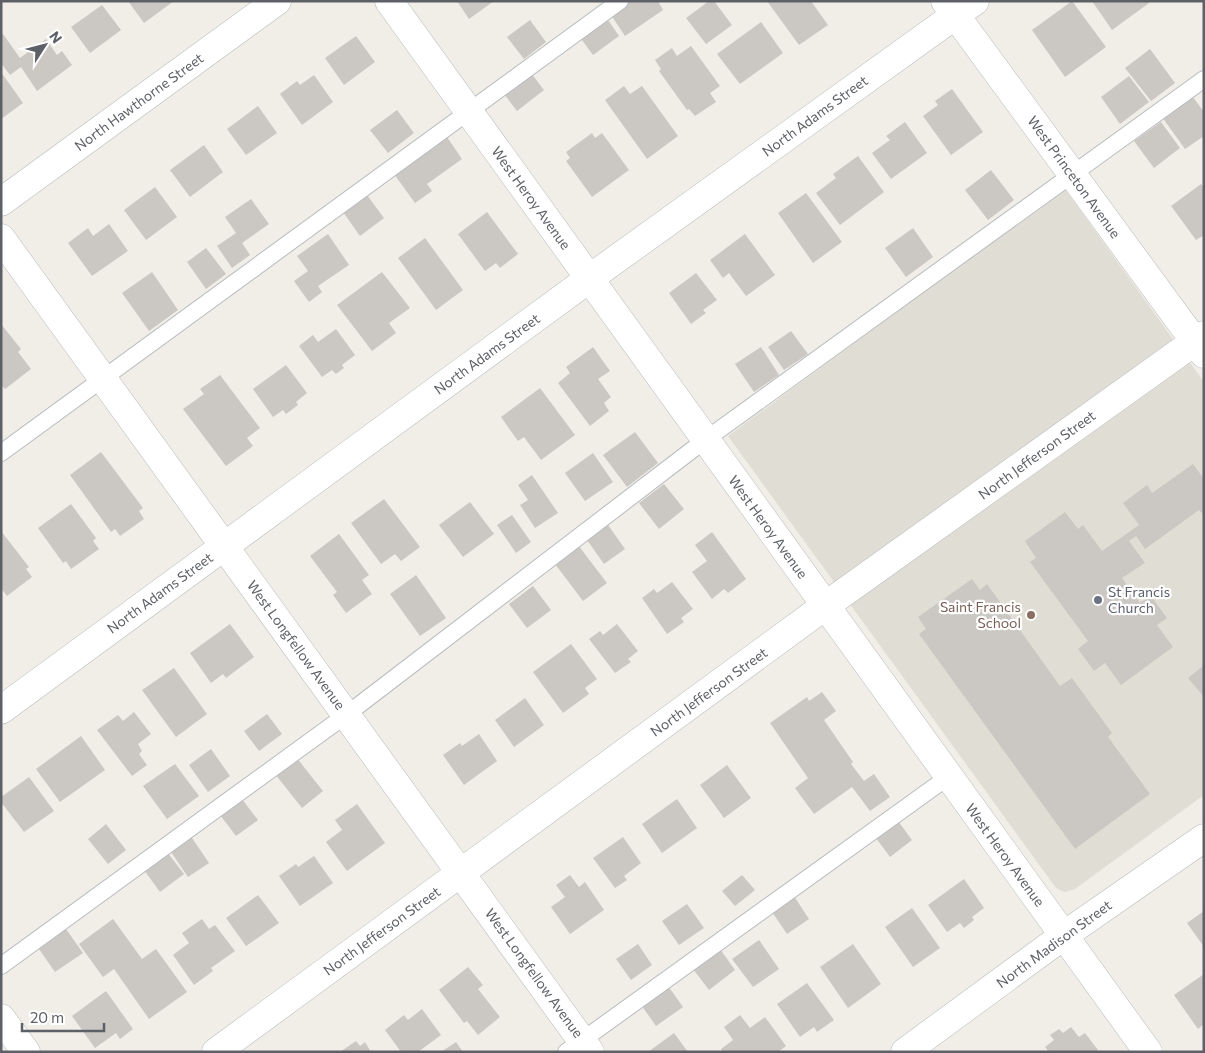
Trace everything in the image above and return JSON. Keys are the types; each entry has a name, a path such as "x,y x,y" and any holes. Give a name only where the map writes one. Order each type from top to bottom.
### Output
{"street":[{"name":"North Hawthorne Street","path":"1,202 277,1"},
{"name":"West Heroy Avenue","path":"389,1 1148,1052"},
{"name":"West Princeton Avenue","path":"958,6 1072,174 1201,344"},
{"name":"North Adams Street","path":"1,710 958,6"},
{"name":"West Longfellow Avenue","path":"1,238 461,873 579,1048"},
{"name":"North Jefferson Street","path":"216,1052 825,606 1201,344"},
{"name":"North Madison Street","path":"905,1052 1064,936 1204,838"},
{"path":"1,1018 26,1052"}],"lane":[{"path":"1,454 467,111 620,1"},
{"path":"1,966 346,715 705,440 1204,79"},
{"path":"579,1048 948,777"}],"shaded area":[{"name":"Saint Francis School","path":"1064,188 1204,382 1204,795 1075,889 1064,892 1056,888 728,436"}],"building":[{"path":"128,1 174,1 144,23"},
{"path":"457,1 494,1 469,19"},
{"path":"631,1 658,1 663,10 625,36 611,15"},
{"path":"709,1 714,1 732,25 706,44 686,18"},
{"path":"767,1 811,1 828,25 799,45"},
{"path":"1072,1 1106,47 1065,77 1032,30"},
{"path":"1092,1 1147,1 1149,3 1112,30"},
{"path":"102,5 121,30 90,53 71,27"},
{"path":"606,17 619,36 593,55 579,36"},
{"path":"530,20 546,42 524,59 507,37"},
{"path":"761,22 783,53 740,84 717,54"},
{"path":"3,34 20,58 46,39 57,55 62,51 72,65 37,91 21,67 10,75 1,63 1,35"},
{"path":"356,36 375,62 344,85 325,58"},
{"path":"691,46 720,86 710,93 716,102 695,116 689,109 687,110 659,71 661,69 655,60 672,48 677,56"},
{"path":"1150,49 1175,83 1151,101 1125,68"},
{"path":"1,72 23,103 1,119"},
{"path":"531,73 544,90 517,111 504,94"},
{"path":"314,75 333,102 302,125 280,94 297,81 300,85"},
{"path":"1129,76 1149,102 1120,124 1101,97"},
{"path":"624,86 630,94 642,86 678,136 647,159 605,100"},
{"path":"952,89 983,132 951,155 923,116 938,105 935,101"},
{"path":"1192,96 1204,112 1204,136 1185,149 1162,117"},
{"path":"258,106 277,133 246,155 227,129"},
{"path":"397,110 414,133 388,153 370,130"},
{"path":"905,122 927,153 891,179 872,153 890,140 886,136"},
{"path":"1161,122 1180,148 1154,168 1134,141"},
{"path":"592,133 595,138 602,133 629,170 592,197 566,161 570,158 566,152"},
{"path":"447,137 462,159 427,184 432,191 415,203 394,174"},
{"path":"204,145 223,172 190,197 170,170"},
{"path":"858,156 884,192 840,225 816,193 836,178 833,174"},
{"path":"991,170 1014,200 988,220 965,190"},
{"path":"1201,184 1204,187 1204,235 1196,240 1171,206"},
{"path":"155,187 177,217 146,240 124,210"},
{"path":"806,193 842,242 813,263 778,213"},
{"path":"367,195 384,218 360,236 343,212"},
{"path":"251,199 269,224 242,243 250,255 232,268 217,246 236,233 225,217"},
{"path":"487,212 518,254 500,268 496,263 485,271 458,234"},
{"path":"109,224 128,251 92,276 68,243 88,228 93,236"},
{"path":"913,228 933,257 906,277 885,248"},
{"path":"328,234 349,265 318,286 322,292 309,302 294,281 308,271 297,256"},
{"path":"745,234 775,275 746,296 729,273 723,278 710,260"},
{"path":"425,238 463,290 436,310 398,258"},
{"path":"206,248 226,274 206,289 187,262"},
{"path":"152,272 178,310 149,331 122,293"},
{"path":"382,272 410,308 389,323 396,333 372,351 337,305"},
{"path":"696,273 717,300 703,310 706,313 691,324 669,293"},
{"path":"1,324 21,349 18,352 31,369 5,389 1,385"},
{"path":"336,329 355,355 342,365 344,368 336,374 332,370 322,377 299,346 313,335 318,342"},
{"path":"791,331 808,354 784,370 768,347"},
{"path":"593,347 610,371 598,379 611,397 604,403 609,411 590,426 558,383 570,373 566,367"},
{"path":"761,347 779,375 754,392 735,364"},
{"path":"286,365 307,393 296,402 298,405 286,414 283,410 273,417 253,389"},
{"path":"220,375 260,428 247,438 253,446 226,466 183,409 204,394 200,389"},
{"path":"540,388 575,435 541,460 524,437 518,441 501,417"},
{"path":"635,432 658,463 627,487 603,455"},
{"path":"101,452 143,508 139,511 144,519 120,536 115,529 111,532 70,475"},
{"path":"593,453 613,482 585,501 565,473"},
{"name":"St Francis Church","path":"1193,464 1204,479 1204,515 1199,510 1145,549 1136,536 1129,541 1145,563 1122,578 1140,603 1151,596 1167,618 1157,625 1173,647 1121,685 1105,663 1094,671 1078,649 1088,641 1030,562 1036,558 1025,541 1065,512 1078,529 1083,525 1102,551 1139,525 1123,503 1147,485 1152,493"},
{"path":"532,475 558,513 535,528 520,505 528,500 518,485"},
{"path":"664,484 684,509 659,529 639,503"},
{"path":"384,499 420,547 401,561 395,554 381,564 351,523"},
{"path":"470,502 494,534 463,557 439,525"},
{"path":"71,504 96,538 93,541 99,549 71,569 66,561 63,563 38,528"},
{"path":"512,515 531,542 516,553 497,525"},
{"path":"608,525 625,549 604,564 587,540"},
{"path":"1,531 29,567 26,569 32,577 7,596 1,588"},
{"path":"712,532 746,579 728,593 724,589 712,599 692,572 707,561 695,545"},
{"path":"339,534 369,575 362,580 372,594 346,613 333,595 337,592 310,556"},
{"path":"578,545 607,583 583,601 555,564"},
{"path":"416,575 446,618 420,636 390,594"},
{"path":"972,579 980,590 987,584 1060,686 1072,678 1112,733 1108,737 1150,794 1075,849 919,634 926,629 918,617"},
{"path":"672,582 693,609 681,618 684,622 667,634 642,598 654,589 657,593"},
{"path":"533,586 551,610 527,628 509,604"},
{"path":"230,624 254,657 226,678 223,674 211,683 190,653"},
{"path":"617,624 638,651 628,659 631,662 615,673 589,639 600,631 603,635"},
{"path":"571,644 597,679 585,688 589,694 563,713 533,672"},
{"path":"1204,665 1204,697 1188,678"},
{"path":"174,668 207,714 176,737 142,690"},
{"path":"822,692 836,711 824,720 853,762 851,764 864,781 874,774 890,797 870,811 852,787 814,814 795,788 808,778 770,723 807,697 809,701"},
{"path":"525,698 544,725 514,747 495,720"},
{"path":"134,712 151,734 138,744 142,751 139,754 147,765 132,776 97,730 118,715 123,721"},
{"path":"267,714 282,734 259,751 244,731"},
{"path":"479,734 497,761 464,785 443,755 460,743 462,746"},
{"path":"81,736 105,770 60,802 36,769"},
{"path":"211,749 230,776 208,792 189,765"},
{"path":"292,752 323,791 302,808 271,769"},
{"path":"175,764 199,796 167,819 143,786"},
{"path":"727,765 751,798 724,818 700,785"},
{"path":"29,777 54,811 24,832 1,802 1,797"},
{"path":"238,794 258,820 236,836 217,811"},
{"path":"677,799 697,828 662,853 642,824"},
{"path":"357,804 385,843 347,871 326,842 342,830 335,820"},
{"path":"898,821 912,840 890,857 876,838"},
{"path":"106,824 126,850 108,864 88,839"},
{"path":"188,832 209,863 188,877 167,846"},
{"path":"623,837 641,863 624,876 627,880 615,888 593,858"},
{"path":"164,848 184,874 160,892 141,866"},
{"path":"314,856 333,883 300,906 279,876 296,864 298,867"},
{"path":"570,875 579,887 585,882 604,910 570,934 551,907 565,897 556,885"},
{"path":"742,875 755,890 735,906 722,891"},
{"path":"964,879 984,908 972,917 974,920 964,928 960,923 947,932 928,905"},
{"path":"792,893 809,919 787,934 770,909"},
{"path":"258,895 279,923 246,946 226,918"},
{"path":"687,904 704,928 679,945 662,921"},
{"path":"912,908 940,948 913,967 885,927"},
{"path":"1204,911 1204,947 1187,923"},
{"path":"113,919 142,959 156,949 187,992 149,1019 114,969 103,977 79,944"},
{"path":"202,919 209,929 215,925 235,951 211,968 213,971 194,985 173,955 189,943 182,933"},
{"path":"61,922 83,953 55,972 34,942"},
{"path":"759,940 779,969 753,987 732,959"},
{"path":"638,944 652,965 631,980 616,959"},
{"path":"853,944 881,984 848,1008 820,967"},
{"path":"717,945 735,970 709,990 690,965"},
{"path":"468,967 483,985 478,989 500,1017 478,1035 467,1021 464,1023 439,990"},
{"path":"1204,974 1204,1024 1198,1029 1174,995"},
{"path":"666,983 683,1007 656,1026 639,1002"},
{"path":"807,983 834,1020 817,1032 814,1027 800,1037 777,1004"},
{"path":"106,991 133,1029 120,1039 116,1033 95,1048 72,1016"},
{"path":"422,1009 441,1035 418,1052 401,1052 385,1030 404,1015 408,1020"},
{"path":"740,1015 750,1028 765,1017 786,1046 778,1052 723,1052 721,1049 733,1040 724,1027"},
{"path":"1071,1027 1079,1037 1085,1033 1098,1050 1096,1052 1049,1052 1045,1047 1054,1040 1050,1035 1059,1029 1063,1033"},
{"path":"674,1033 688,1052 648,1052"},
{"path":"356,1041 360,1046 365,1042 371,1052 340,1052"},
{"path":"456,1042 463,1052 441,1052"}],"place":[{"name":"St Francis Church","path":"1098,600"},
{"name":"Saint Francis School","path":"1031,615"}]}
